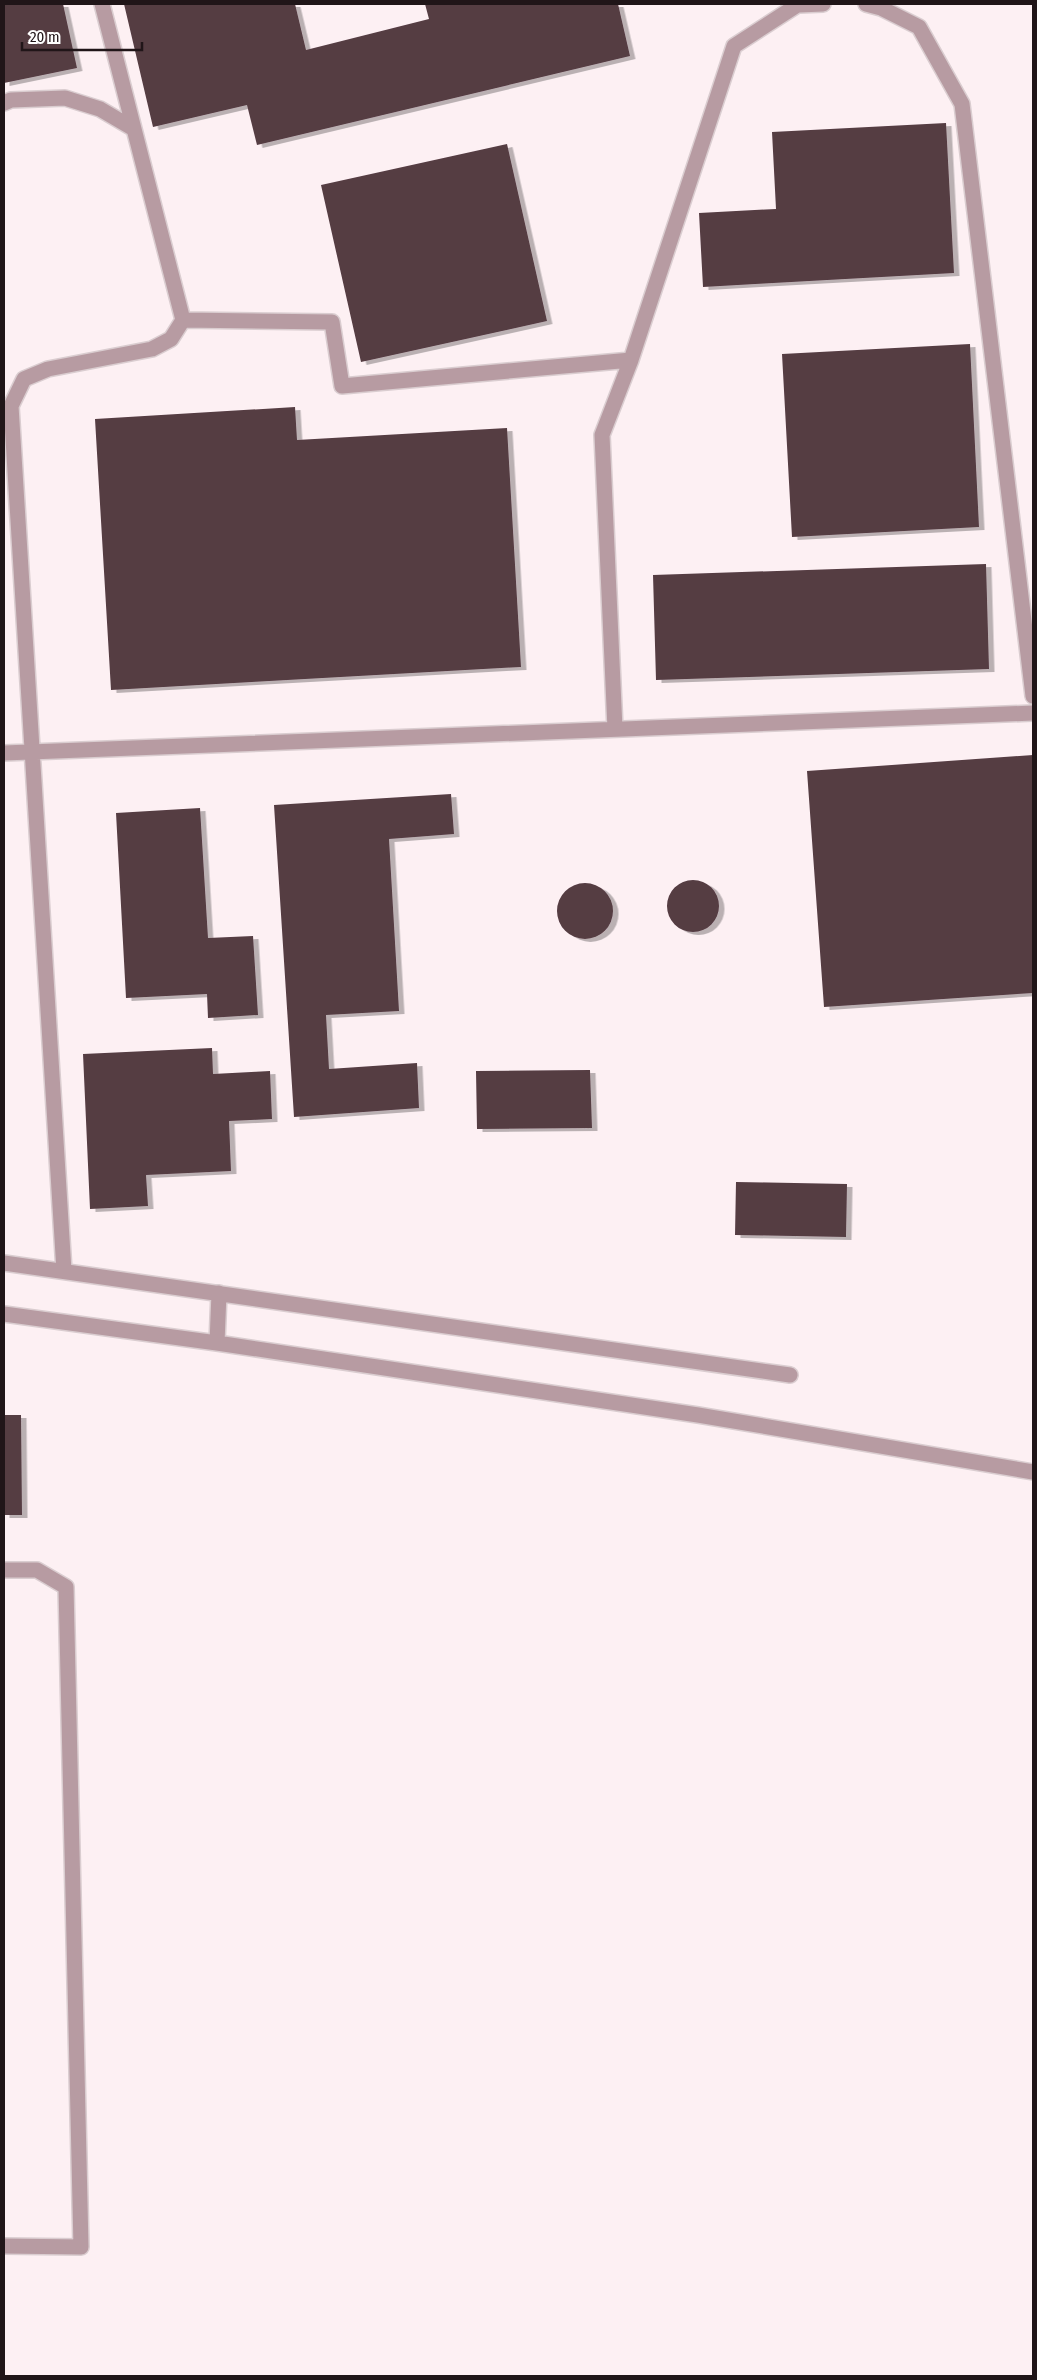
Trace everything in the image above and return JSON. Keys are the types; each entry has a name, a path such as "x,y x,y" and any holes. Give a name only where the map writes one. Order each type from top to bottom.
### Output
{"lane":[{"path":"64,1271 11,406 24,379 48,368 152,349 171,339 184,320 102,4"},
{"path":"614,729 602,435 631,360 734,46 799,4 823,4"},
{"path":"866,4 881,8 918,27 962,104 1033,696"},
{"path":"4,102 11,100 65,98 100,109 134,129"},
{"path":"184,320 332,322 342,386 631,360"},
{"path":"4,753 1033,713"},
{"path":"4,1263 790,1375"},
{"path":"217,1343 219,1293"},
{"path":"4,1314 217,1343 698,1415 1033,1472"},
{"path":"4,1570 37,1570 66,1587 81,2247 4,2246"}],"building":[{"path":"4,4 63,4 77,68 4,83"},
{"path":"124,4 295,4 306,50 429,19 425,4 618,4 630,56 257,145 247,105 153,127"},
{"path":"946,123 954,273 703,287 699,213 776,209 772,132"},
{"path":"507,144 547,321 361,362 321,185"},
{"path":"970,344 979,527 792,537 782,354"},
{"path":"295,407 297,440 507,428 521,667 111,690 95,419"},
{"path":"986,564 989,669 656,680 653,575"},
{"path":"1033,755 1033,993 824,1007 807,771"},
{"path":"451,794 454,834 389,839 399,1011 326,1015 329,1069 417,1063 419,1108 294,1117 274,805"},
{"path":"200,808 208,938 253,936 258,1015 208,1018 207,994 126,998 116,813"},
{"path":"688,880 698,880 712,887 719,901 719,911 712,925 698,932 688,932 678,928 671,921 667,911 667,901 671,891 678,884"},
{"path":"579,883 591,883 601,887 609,895 613,911 609,927 601,935 591,939 579,939 569,935 561,927 557,917 557,905 561,895 569,887"},
{"path":"212,1048 213,1074 270,1071 272,1119 229,1121 231,1171 146,1175 148,1206 90,1209 83,1054"},
{"path":"590,1070 592,1128 477,1129 476,1071"},
{"path":"736,1182 847,1184 846,1237 735,1235"},
{"path":"4,1415 21,1415 22,1515 4,1515"}]}
